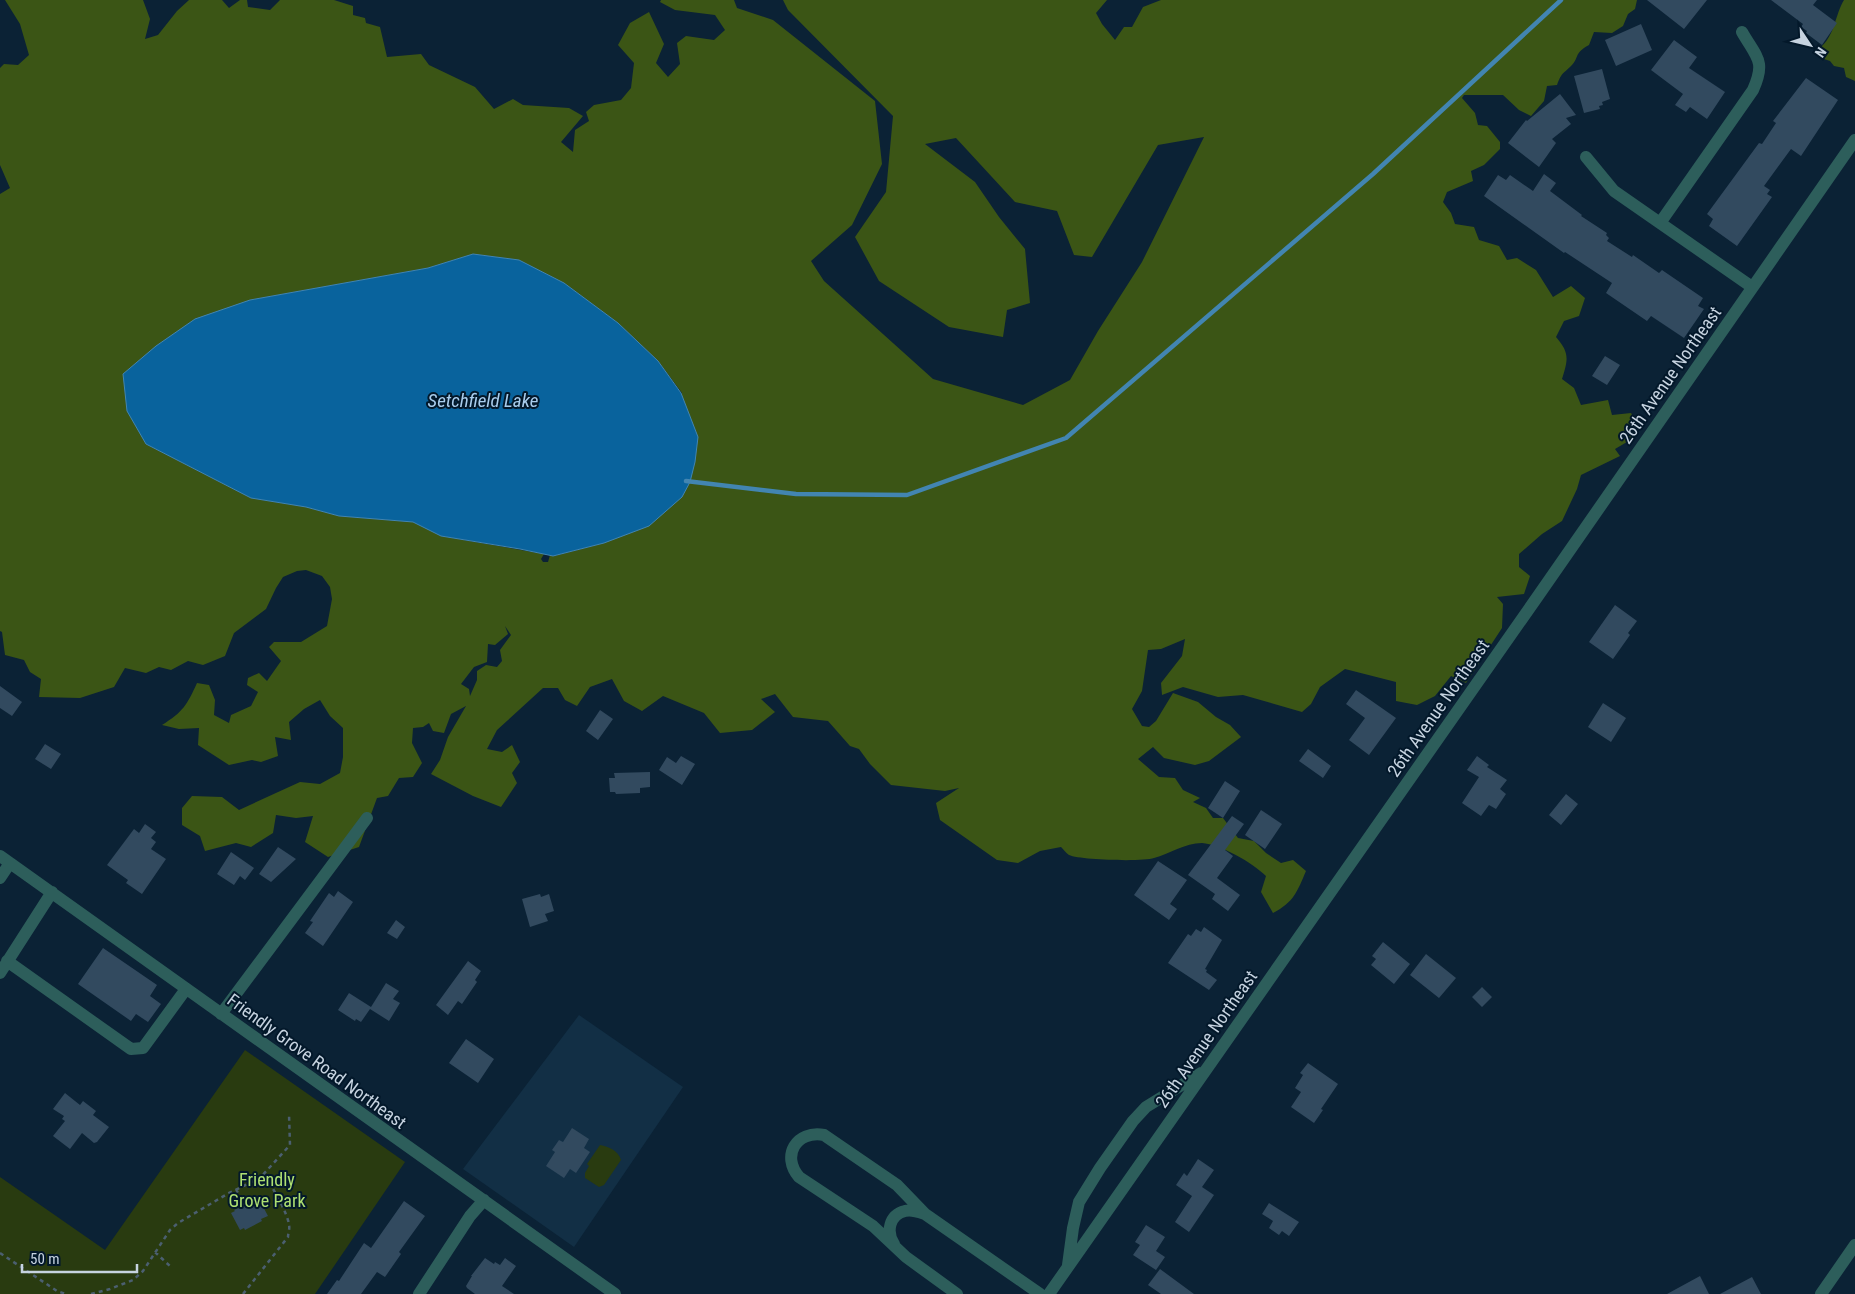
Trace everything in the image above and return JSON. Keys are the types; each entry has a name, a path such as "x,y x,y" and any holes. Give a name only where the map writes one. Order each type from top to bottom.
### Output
{"street":[{"path":"1660,223 1754,90 1760,74 1760,62 1742,32"},
{"name":"26th Avenue Northeast","path":"1049,1294 1855,140"},
{"path":"1586,157 1614,191 1752,287"},
{"path":"221,1014 367,818"},
{"path":"0,878 5,859"},
{"name":"Friendly Grove Road Northeast","path":"5,859 615,1294"},
{"path":"0,973 52,892"},
{"path":"7,961 131,1049 143,1048 186,989"},
{"path":"1067,1269 1079,1202 1100,1168 1133,1121 1146,1107 1205,1071"},
{"path":"957,1294 906,1257 873,1226 799,1177 792,1169 790,1159 800,1139 814,1133 824,1135 897,1185 925,1214 1040,1294"},
{"path":"418,1294 470,1216 484,1200"},
{"path":"895,1246 888,1231 894,1218 900,1212 907,1210 925,1214"},
{"path":"1821,1294 1855,1245"}],"path":[{"path":"91,1294 133,1280 143,1270 170,1230 178,1223 190,1214 265,1174 290,1145 290,1114"},
{"path":"243,1294 288,1237 290,1224 265,1174"},
{"path":"236,1189 244,1205"},
{"path":"155,1252 172,1268"},
{"path":"0,1253 50,1286 66,1294"}],"shaded area":[{"path":"579,1015 683,1087 574,1247 463,1169"}],"green space":[{"path":"5,0 143,0 150,19 145,39 158,35 177,11 189,0 222,0 229,8 240,0 247,0 248,7 270,10 280,0 334,0 353,6 353,15 365,18 366,23 380,27 387,57 421,54 429,65 475,87 494,109 513,99 523,105 569,108 583,116 561,142 573,152 575,130 589,121 586,112 594,105 621,100 631,88 634,63 618,45 630,23 649,12 664,44 656,63 668,77 680,64 677,43 686,36 714,40 725,30 715,15 675,10 660,2 661,0 734,0 737,8 773,20 875,101 882,164 852,225 811,261 824,281 933,379 1023,405 1070,380 1098,331 1142,262 1204,137 1158,145 1092,257 1074,255 1057,211 1015,202 956,138 925,144 975,182 999,217 1025,249 1030,303 1007,310 1003,337 949,327 879,281 855,237 886,192 893,116 788,10 783,0 1107,0 1096,13 1115,40 1124,27 1132,27 1143,7 1161,0 1637,0 1635,9 1628,14 1623,26 1612,33 1594,32 1589,45 1579,53 1574,63 1561,76 1557,85 1547,86 1544,101 1531,116 1519,110 1503,95 1464,95 1462,98 1475,113 1478,125 1487,126 1500,142 1500,149 1484,165 1471,171 1473,181 1447,192 1443,202 1451,213 1455,224 1474,227 1479,240 1499,246 1507,260 1517,258 1536,270 1553,297 1571,286 1585,298 1579,316 1564,321 1556,337 1566,352 1566,367 1562,379 1574,388 1581,405 1608,400 1612,415 1631,413 1636,422 1632,439 1615,449 1620,456 1581,475 1577,489 1562,521 1542,534 1519,554 1519,567 1530,576 1524,594 1497,597 1503,604 1502,628 1466,683 1451,676 1435,696 1417,705 1396,701 1396,682 1345,669 1320,687 1311,704 1302,712 1243,695 1218,697 1183,687 1162,695 1161,683 1182,656 1185,639 1161,649 1148,650 1142,691 1132,709 1142,726 1149,727 1156,721 1173,693 1198,702 1216,717 1230,725 1241,737 1209,761 1195,765 1164,758 1153,747 1138,759 1159,777 1175,778 1183,790 1200,798 1193,802 1206,808 1213,818 1223,818 1238,838 1254,841 1266,853 1281,863 1293,860 1306,871 1294,896 1286,905 1273,913 1261,892 1266,876 1245,860 1227,850 1209,844 1196,843 1154,858 1125,860 1075,857 1069,855 1061,847 1040,851 1018,863 997,860 940,820 936,803 959,788 945,791 891,785 870,764 859,749 850,746 828,721 793,717 775,694 761,699 775,712 752,730 720,733 704,713 663,696 642,711 624,701 612,679 590,687 577,706 565,700 558,688 543,688 497,730 487,749 502,752 512,745 520,762 512,773 517,783 501,807 473,796 431,774 440,760 448,737 466,706 451,714 444,733 433,731 429,723 423,727 413,728 412,743 422,763 413,777 399,778 388,796 377,798 359,847 328,857 305,842 313,816 296,818 276,815 273,833 251,847 236,843 205,851 200,836 182,825 182,808 192,796 222,797 239,810 300,782 320,784 340,773 343,757 343,728 330,716 320,700 304,709 289,722 291,740 275,737 278,756 261,762 252,760 229,765 198,745 199,728 179,729 162,725 184,707 197,683 209,685 215,700 214,715 229,723 231,715 251,706 258,692 247,685 248,678 259,673 267,681 281,661 269,647 274,642 301,642 327,626 332,599 330,587 322,576 306,570 297,571 283,577 266,609 234,633 225,656 203,665 188,661 171,670 159,667 146,673 125,668 114,687 80,698 39,697 41,679 30,672 24,660 5,655 2,632 0,631 0,194 10,188 0,165 0,68 4,64 18,65 29,55 20,24","holes":["473,254 519,260 564,283 618,323 658,361 682,393 604,543 554,556 550,555 548,562 543,562 541,559 544,554 441,536 413,522 339,516 306,507 251,498 146,444 250,300 428,268","505,626 511,635 500,650 502,661 497,667 486,665 477,671 477,680 470,696 469,689 461,684 474,667 487,662 488,644 495,645 508,634"]},
{"path":"1844,0 1855,0 1855,81 1846,77 1844,68 1834,66 1830,61 1821,58 1822,46 1830,36"},
{"name":"Friendly Grove Park","path":"245,1050 405,1162 315,1294 0,1294 0,1177 105,1250"},
{"path":"600,1145 615,1151 621,1160 604,1185 599,1187 585,1178 585,1173 589,1166 587,1164"}],"water":[{"name":"Setchfield Lake","path":"473,254 519,260 564,283 618,323 658,361 681,393 698,437 695,462 690,482 682,497 649,526 604,543 553,556 441,536 413,522 339,516 306,507 251,498 146,444 127,411 123,374 156,346 195,319 250,300 428,268"}],"building":[{"path":"1647,0 1707,0 1684,29"},
{"path":"1771,0 1817,0 1813,5 1837,23 1822,45 1806,33 1807,31 1801,27 1803,24"},
{"path":"1641,24 1652,50 1616,66 1605,40"},
{"path":"1674,40 1697,57 1689,68 1725,92 1707,119 1690,107 1686,112 1675,105 1683,94 1651,70"},
{"path":"1602,69 1610,99 1602,102 1603,105 1599,106 1600,109 1584,113 1574,76"},
{"path":"1806,78 1838,100 1801,156 1791,149 1764,186 1770,190 1767,194 1772,197 1737,246 1709,226 1713,219 1707,214 1759,143 1762,144 1776,123 1773,121"},
{"path":"1560,94 1576,115 1566,118 1571,124 1552,139 1556,143 1539,167 1508,143 1526,120"},
{"path":"1544,174 1556,183 1550,191 1581,216 1607,233 1606,235 1609,238 1607,241 1632,257 1633,255 1659,273 1662,270 1703,298 1698,306 1704,309 1684,338 1651,316 1647,321 1606,293 1612,283 1564,253 1484,196 1498,175 1506,180 1510,175 1533,191"},
{"path":"1605,356 1620,365 1607,385 1592,376"},
{"path":"1615,605 1637,621 1628,633 1630,635 1613,659 1589,642"},
{"path":"0,686 22,702 12,716 0,708"},
{"path":"1356,690 1396,718 1369,755 1349,740 1365,718 1346,704"},
{"path":"1603,703 1626,718 1611,742 1588,727"},
{"path":"600,710 613,719 598,740 586,731"},
{"path":"45,744 61,754 51,769 35,759"},
{"path":"1308,749 1331,766 1323,778 1299,761"},
{"path":"681,756 695,764 682,785 659,770 667,757 676,763"},
{"path":"1477,756 1489,765 1487,767 1507,780 1500,789 1506,794 1496,809 1489,805 1481,816 1462,803 1479,777 1467,770"},
{"path":"650,772 650,787 640,788 640,793 616,794 615,792 610,792 609,778 615,778 614,773"},
{"path":"1225,781 1240,791 1223,818 1208,808"},
{"path":"1566,794 1578,804 1561,825 1549,815"},
{"path":"1261,810 1282,824 1265,849 1245,835"},
{"path":"1232,816 1244,824 1225,850 1233,856 1217,878 1240,895 1228,911 1212,899 1215,894 1188,875"},
{"path":"145,824 156,832 151,838 156,842 151,849 166,859 142,894 126,883 128,880 107,865 134,829 139,833"},
{"path":"278,847 296,859 271,882 259,874"},
{"path":"231,852 254,868 245,880 240,876 234,885 217,874"},
{"path":"1158,861 1187,880 1170,904 1177,909 1169,920 1134,895"},
{"path":"338,891 353,902 323,946 305,933 313,922 310,921 329,893 334,897"},
{"path":"540,894 541,897 549,894 554,911 545,914 548,921 530,927 522,899"},
{"path":"396,920 405,927 397,939 387,933"},
{"path":"1204,927 1222,940 1205,969 1207,970 1206,972 1217,980 1209,990 1168,963 1188,934 1191,936 1196,929 1201,932"},
{"path":"1383,942 1410,964 1394,984 1371,965 1376,959 1372,956"},
{"path":"103,948 157,985 150,996 161,1004 148,1022 136,1014 131,1021 78,984"},
{"path":"1426,954 1456,978 1439,998 1410,975"},
{"path":"468,961 481,971 475,980 477,982 462,1004 458,1001 448,1015 436,1005"},
{"path":"386,983 399,991 393,999 400,1003 389,1021 370,1009 361,1022 356,1019 355,1021 338,1010 349,993 371,1007"},
{"path":"1482,987 1492,997 1482,1007 1472,997"},
{"path":"466,1039 494,1059 478,1083 449,1063"},
{"path":"1308,1063 1338,1084 1314,1123 1291,1107 1301,1092 1295,1088 1303,1075 1300,1073"},
{"path":"65,1093 80,1105 83,1101 96,1111 93,1115 109,1127 97,1142 94,1143 82,1133 70,1149 53,1136 65,1121 62,1119 64,1116 53,1109"},
{"path":"572,1128 589,1139 584,1148 590,1152 576,1173 570,1169 564,1178 546,1166 555,1152 552,1150 559,1140 563,1142"},
{"path":"1198,1159 1214,1170 1202,1187 1214,1195 1189,1232 1175,1222 1192,1196 1176,1185 1184,1173 1187,1176"},
{"path":"259,1199 268,1216 245,1230 244,1228 240,1230 231,1213"},
{"path":"404,1201 425,1216 399,1252 401,1254 385,1277 377,1272 361,1294 327,1294 337,1280 339,1281 364,1243 371,1248"},
{"path":"1269,1203 1299,1222 1289,1236 1282,1231 1279,1235 1269,1228 1273,1221 1262,1214"},
{"path":"1146,1225 1165,1237 1156,1251 1165,1257 1156,1270 1133,1255 1140,1245 1135,1242"},
{"path":"485,1258 494,1264 495,1262 500,1265 505,1258 516,1266 502,1286 514,1294 475,1294 467,1288 466,1286 471,1276"},
{"path":"1160,1269 1194,1294 1161,1294 1148,1285"},
{"path":"1700,1276 1709,1294 1667,1294"},
{"path":"1752,1277 1761,1294 1720,1294"}],"waterway":[{"path":"686,481 796,494 907,495 1066,438 1373,174 1561,0"}]}
